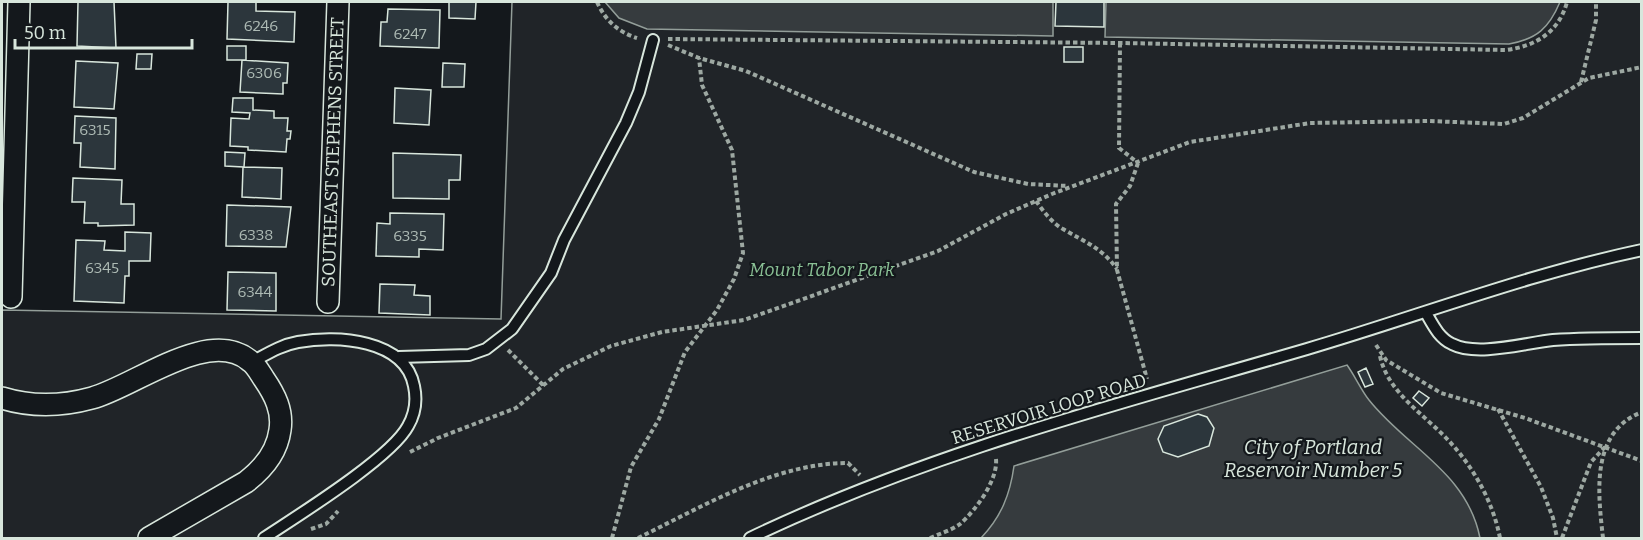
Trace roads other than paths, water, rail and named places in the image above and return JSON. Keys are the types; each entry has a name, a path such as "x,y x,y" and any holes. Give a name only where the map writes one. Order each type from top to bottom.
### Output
{"street":[{"path":"11,297 19,2"},
{"name":"SOUTHEAST STEPHENS STREET","path":"328,303 338,2"},
{"path":"2,398 43,404 92,398 174,361 213,351 235,352 252,362 272,390 280,412 281,427 274,452 258,473 246,482 149,538"}],"lane":[{"path":"252,362 285,345 319,340 360,343 399,357 469,355 486,349 498,341 512,329 531,305 551,273 564,240 626,123 639,92 653,40"},
{"name":"RESERVOIR LOOP ROAD","path":"750,538 864,487 991,444 1369,331 1509,284 1641,250"},
{"path":"1426,313 1442,337 1452,345 1466,349 1555,340 1641,338"},
{"path":"264,538 381,455 403,434 412,417 416,393 407,366 399,357"}],"water":[{"path":"605,2 1053,2 1053,36 647,29 619,18"},
{"path":"1106,2 1560,2 1541,31 1527,39 1509,44 1105,37"},
{"name":"City of Portland Reservoir Number 5","path":"1347,365 1366,396 1384,417 1434,462 1463,495 1473,515 1480,538 981,538 1004,505 1014,466"}],"park label":[{"name":"Mount Tabor Park","path":"822,270"}]}
